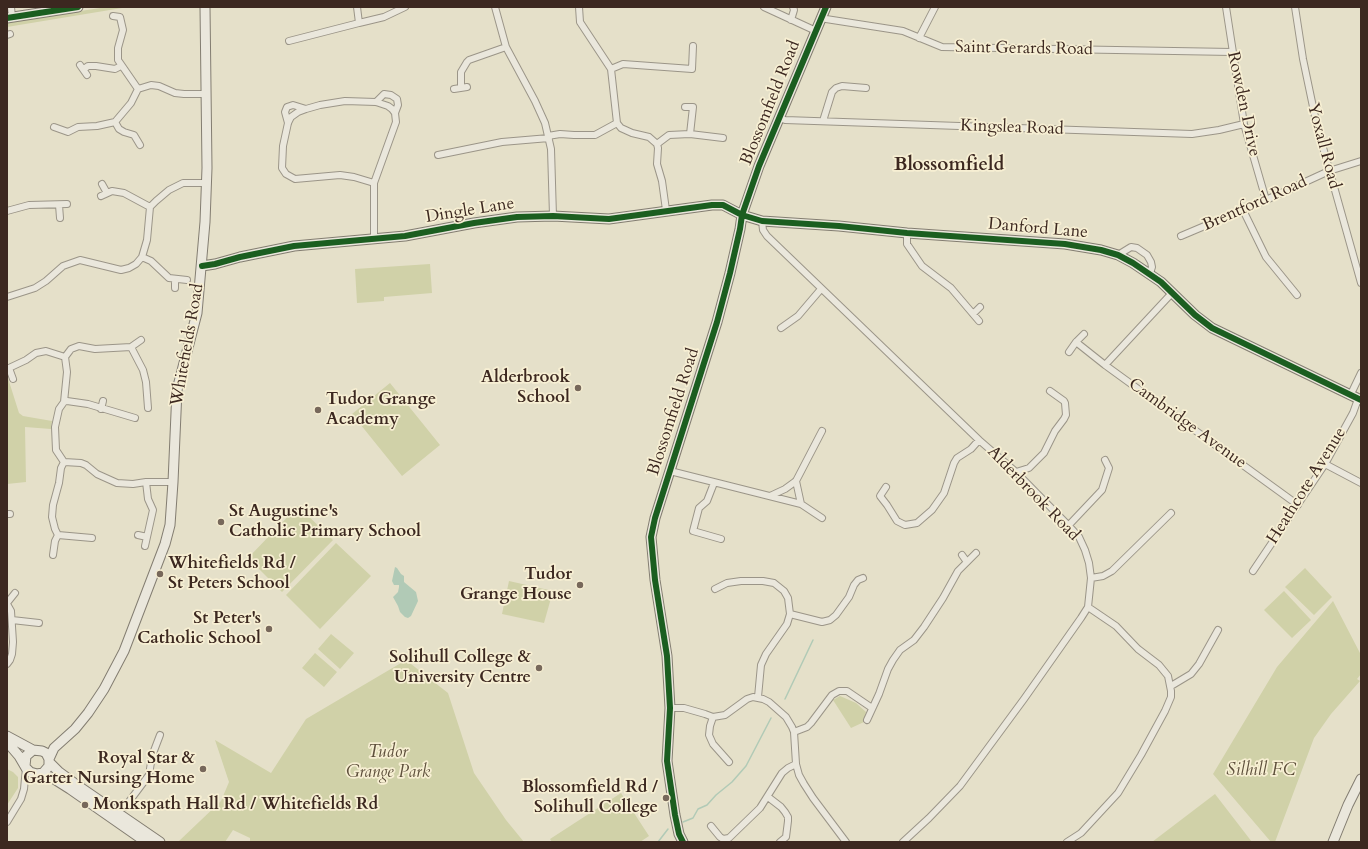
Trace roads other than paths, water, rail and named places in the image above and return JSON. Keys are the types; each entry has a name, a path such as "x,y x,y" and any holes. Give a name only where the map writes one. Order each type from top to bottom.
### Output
{"street":[{"path":"11,7 10,18 78,7"},
{"name":"Whitefields Road","path":"49,761 54,748 72,732 88,713 104,689 124,651 166,544 170,525 177,390 197,313 202,266 207,183 205,7"},
{"path":"357,7 359,23"},
{"path":"289,41 384,17 405,7"},
{"path":"496,7 506,47 541,112 548,137 551,149 553,216"},
{"path":"579,7 580,22 611,69 618,123 621,128 632,133 649,137 657,144 657,164 662,181 666,210"},
{"path":"764,7 816,31"},
{"path":"791,20 794,10 793,7"},
{"name":"Blossomfield Road","path":"683,842 679,834 675,815 667,761 670,708 667,656 652,558 651,537 655,518 717,322 730,272 742,215 759,166 826,7"},
{"path":"919,38 935,7"},
{"name":"Rowden Drive","path":"1226,7 1244,124 1266,200"},
{"name":"Yoxall Road","path":"1295,7 1303,59 1317,126 1361,283"},
{"path":"113,16 122,15 123,30 118,48 121,66 138,88"},
{"name":"Saint Gerards Road","path":"822,16 826,19 903,31 942,47 1232,52"},
{"path":"611,69 623,64 692,69 693,46"},
{"path":"454,89 464,87 461,72 469,60 506,47"},
{"path":"84,70 88,66 115,69 121,66"},
{"path":"138,88 151,85 159,86 175,93 206,94"},
{"path":"823,121 832,92 836,88 842,86 866,88"},
{"path":"54,127 68,132 78,127 97,126 115,122 131,103 138,88"},
{"path":"374,239 374,183 396,122 395,113 398,105 397,99 391,95 384,94 376,102"},
{"path":"374,183 354,177 340,175 294,179 290,177 282,168 288,123 291,117 306,109 320,105 345,102 376,102 388,106 395,113"},
{"path":"288,123 285,112 287,107 293,105 306,109"},
{"path":"685,107 693,107 690,134"},
{"name":"Kingslea Road","path":"779,118 784,120 1192,134 1220,130 1244,124"},
{"path":"115,122 119,129 134,135 140,145"},
{"path":"438,155 502,142 548,137 560,134 595,135 618,123"},
{"path":"134,135 138,128"},
{"path":"68,132 70,139"},
{"path":"657,144 664,137 669,135 690,134 723,138"},
{"name":"Brentford Road","path":"1181,236 1266,200 1329,171 1361,161"},
{"path":"7,297 35,288 70,262 80,260 121,270 129,268 136,264 142,256 147,240 150,207 162,195 176,186 189,182 207,183"},
{"path":"102,184 104,194 112,192 124,193 150,207"},
{"path":"7,211 29,205 67,204"},
{"path":"59,205 60,218"},
{"name":"Dingle Lane","path":"202,266 294,246 406,236 474,223 517,217 553,216 609,219 666,210 712,205 723,205 742,215"},
{"path":"1243,210 1266,257 1297,295"},
{"name":"Danford Lane","path":"742,215 762,221 1065,244 1101,250 1118,255 1150,273 1195,315 1212,328 1357,398"},
{"name":"Alderbrook Road","path":"762,221 763,230 767,236 979,440 1016,472 1068,526 1078,537 1090,563 1091,578 1088,607 1024,699 960,786 903,842"},
{"path":"907,233 907,244 922,266 951,288 979,321"},
{"path":"1118,255 1131,247 1137,248 1147,255 1152,262 1150,273"},
{"path":"142,256 151,261 169,278 187,280"},
{"path":"175,279 175,288"},
{"path":"11,287 16,293"},
{"path":"781,328 798,316 821,289"},
{"path":"1105,364 1172,294"},
{"path":"973,314 980,307"},
{"path":"1069,352 1084,334"},
{"path":"64,462 56,450 55,434 59,409 64,402 67,372 65,357 72,349 79,346 95,349 131,347 141,340"},
{"name":"Cambridge Avenue","path":"1076,342 1298,505"},
{"path":"131,347 141,364 146,382 148,408"},
{"path":"13,379 8,366 26,360 36,353 46,351 65,357"},
{"path":"1357,398 1361,373"},
{"path":"1016,472 1029,468 1044,452 1066,414 1064,401 1050,391"},
{"name":"Heathcote Avenue","path":"1253,571 1325,464 1353,413 1357,398"},
{"path":"64,402 67,401 88,404 135,418"},
{"path":"101,409 103,401"},
{"path":"770,496 785,489 796,481 822,431"},
{"path":"886,487 880,496 897,521 905,525 917,523 932,510 944,493 957,458 971,449 979,440"},
{"path":"1068,526 1102,490 1109,468 1105,460"},
{"path":"64,462 81,463 97,474 117,483 133,484 146,482 173,482"},
{"path":"58,535 55,530 52,517 61,468 64,462"},
{"path":"1325,464 1361,483"},
{"path":"670,471 801,504 822,518"},
{"path":"796,481 801,504"},
{"path":"145,546 153,510 148,499 146,482"},
{"path":"714,483 708,501 699,508 693,531 721,539"},
{"path":"1091,578 1103,576 1112,571 1171,513"},
{"path":"58,535 92,538"},
{"path":"53,555 55,541 58,535"},
{"path":"138,535 147,537"},
{"path":"81,544 83,537"},
{"path":"867,720 893,660 900,650 914,640 943,598 958,571 976,553"},
{"path":"962,556 967,562"},
{"path":"790,614 822,622 830,620 849,597 854,585 858,580 863,578"},
{"path":"715,589 727,583 741,581 774,583 784,591 788,598 790,614 787,624 766,654 762,665 758,697"},
{"path":"7,664 12,654 13,642 11,611 7,604 15,592"},
{"path":"1067,842 1081,833 1118,793 1141,755 1165,711 1171,696 1168,676 1159,665 1138,649 1116,626 1088,607"},
{"path":"12,620 39,624"},
{"path":"1170,686 1190,674 1199,664 1218,630"},
{"path":"794,732 807,727 832,695 839,691 847,691 872,708"},
{"path":"670,708 684,708 713,717 725,715 747,699 753,697 758,697 769,702 786,717 794,732 796,764 799,775 810,794 846,842"},
{"path":"713,717 709,735 713,744 729,762"},
{"name":"Whitefields Road","path":"34,750 72,732"},
{"path":"127,820 125,813 126,807 149,776 152,756 160,735"},
{"path":"7,736 34,750 42,750 46,753 49,761 68,778 160,842"},
{"path":"7,742 30,772 51,777 146,842"},
{"path":"7,822 21,800 24,789 26,756 34,750"},
{"path":"24,789 30,780 46,770 49,761"},
{"path":"711,826 723,839 729,838 760,808 782,773 796,764"},
{"path":"1333,842 1348,805 1361,779"},
{"path":"768,797 785,812 788,821 786,837 780,842"},
{"path":"114,811 126,807"}],"waterway":[{"path":"785,699 813,640"},
{"path":"683,822 693,818 698,809 707,805 716,795 732,782 746,766 771,718"},
{"path":"658,842 668,829"}],"place":[{"name":"Alderbrook School","path":"578,388"},
{"name":"Tudor Grange Academy","path":"318,410"},
{"name":"St Augustine's Catholic Primary School","path":"221,522"},
{"name":"Whitefields Rd / St Peters School","path":"160,574"},
{"name":"Tudor Grange House","path":"580,585"},
{"name":"St Peter's Catholic School","path":"269,629"},
{"name":"Solihull College & University Centre","path":"539,668"},
{"name":"Royal Star & Garter Nursing Home","path":"203,769"},
{"name":"Blossomfield Rd / Solihull College","path":"666,798"},
{"name":"Monkspath Hall Rd / Whitefields Rd","path":"85,805"}],"district":[{"name":"Blossomfield","path":"949,166"}],"park label":[{"name":"Tudor Grange Park","path":"388,763"},
{"name":"Silhill FC","path":"1261,771"}]}
